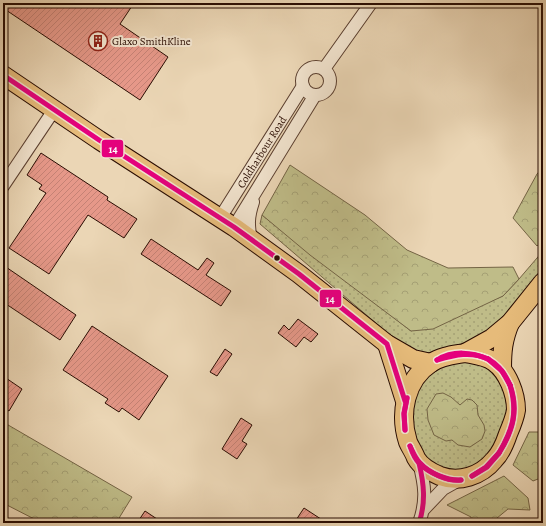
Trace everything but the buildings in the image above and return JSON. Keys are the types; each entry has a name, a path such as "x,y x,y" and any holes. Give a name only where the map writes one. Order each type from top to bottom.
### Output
{"main road":[{"path":"3,75 252,240 299,274 387,344 413,359 431,363"},
{"path":"465,353 492,338 510,323 543,282"},
{"path":"502,369 502,349 505,334 510,323"},
{"path":"387,344 405,401"},
{"path":"465,353 480,356 494,362 502,369 508,379 514,397 516,411 503,446 494,461 475,475 460,480 449,479 430,471 419,463 408,443 405,430 405,401 411,384 431,363 448,355 465,353"}],"street":[{"path":"324,69 371,3"},
{"name":"Coldharbour Road","path":"315,66 324,69 330,76 330,84 326,91 315,95 258,188 227,223 303,86 302,78 306,70 315,66"},
{"path":"303,86 308,92 315,95"},
{"path":"3,186 54,110"},
{"name":"Coldharbour Road","path":"252,240 248,225 250,212 258,188"},
{"path":"419,463 424,482 424,509 420,523"},
{"path":"424,509 443,490 460,480"}],"green space":[{"path":"290,165 365,215 407,250 448,268 513,267 519,279 503,296 433,329 411,331 310,255 262,215"},
{"path":"543,167 543,240 537,246 513,218 537,174"},
{"path":"262,215 411,331 503,296 543,251 543,267 494,331 474,340 433,352 418,354 405,348 260,224"},
{"path":"470,359 492,369 510,402 498,446 468,471 445,470 424,457 414,435 412,416 415,393 436,367"},
{"path":"443,393 451,397 460,405 467,399 472,400 477,405 478,415 484,425 485,431 482,439 470,447 458,445 452,440 446,441 434,435 428,420 427,409 436,394"},
{"path":"3,422 132,497 116,523 42,523 3,503"},
{"path":"529,432 543,432 543,477 533,481 513,465"},
{"path":"504,476 528,498 530,510 508,509 491,523 471,523 471,517 447,505"}],"transit line":[{"name":"14","path":"3,75 99,140 234,227 299,274 387,344 405,401"},
{"name":"14","path":"437,360 456,353 476,355 488,359"},
{"name":"14","path":"437,360 457,355 469,354 488,359"},
{"name":"14","path":"488,359 501,370 510,385"},
{"name":"14","path":"488,359 502,371 510,385"},
{"name":"14","path":"499,453 508,436 513,420 514,404 510,385"},
{"name":"14","path":"499,453 508,437 513,420 514,403 510,385"},
{"name":"14","path":"405,430 404,414 407,398"},
{"name":"14","path":"405,430 404,413 407,398"},
{"name":"14","path":"410,446 418,461 428,470 444,478 461,480"},
{"name":"14","path":"410,446 414,455 423,467 450,480 461,480"},
{"name":"14","path":"472,476 486,467 499,453"},
{"name":"14","path":"472,476 487,467 499,453"},
{"name":"14","path":"419,463 424,493 423,508 419,523"}],"place":[{"name":"Glaxo SmithKline","path":"98,41"}]}
